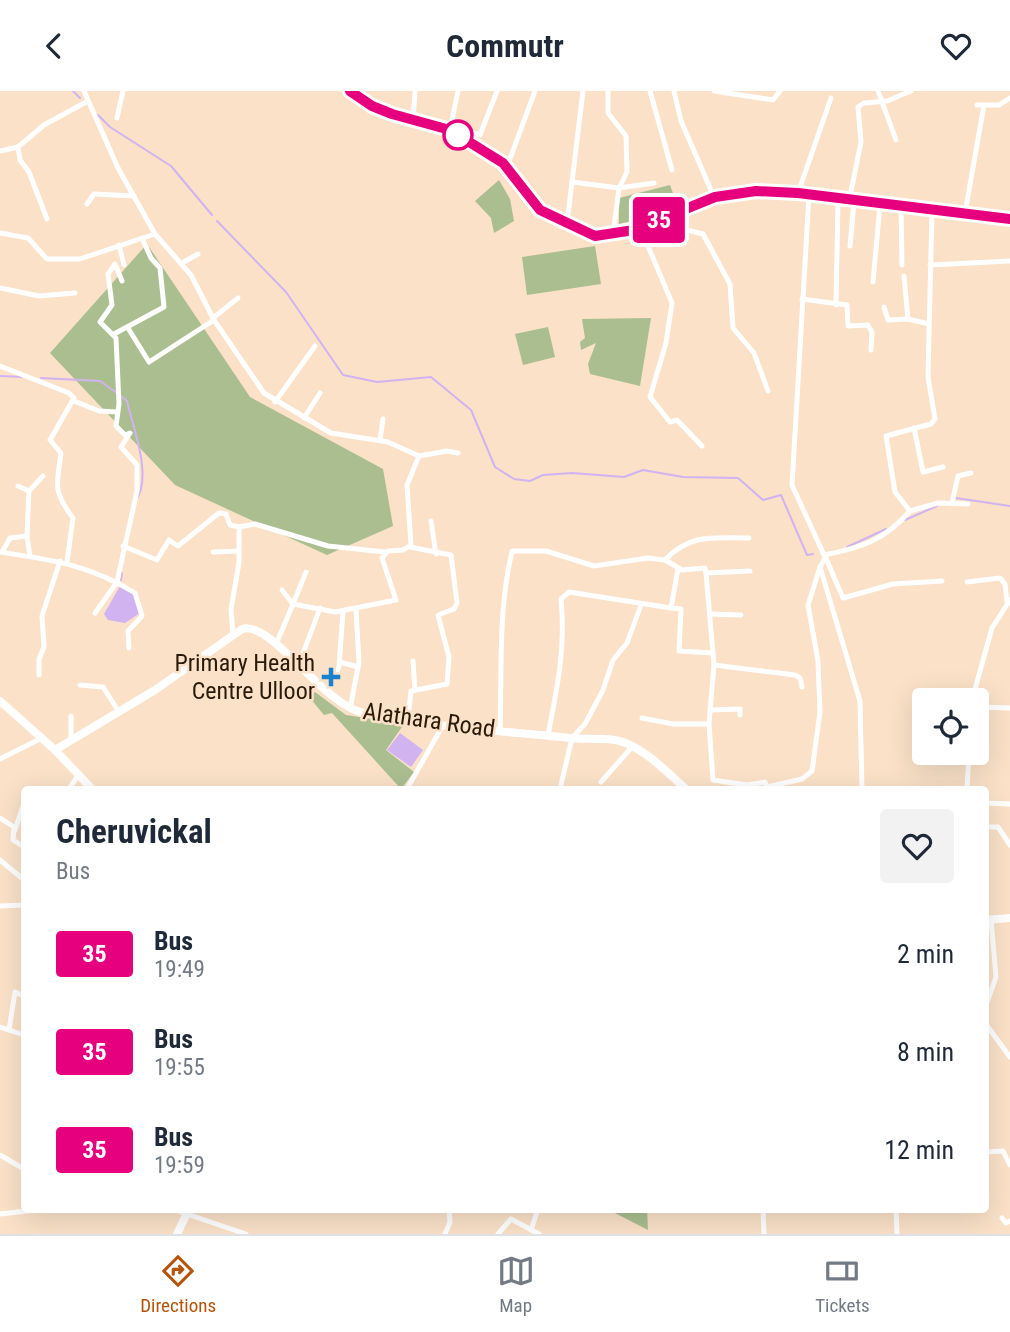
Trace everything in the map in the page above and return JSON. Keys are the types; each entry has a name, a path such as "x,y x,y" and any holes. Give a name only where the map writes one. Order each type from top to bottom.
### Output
{"main road":[{"path":"350,91 372,106 413,120 450,127 506,167 540,210 595,236 613,235 640,227 715,197 756,191 798,193 851,202 1010,219"},
{"name":"Alathara Road","path":"233,635 253,627 277,642 298,667 350,709 443,724 572,738 607,739 647,755 683,786"},
{"path":"55,750 119,712 233,635"},
{"path":"0,701 55,750 89,786"},
{"path":"989,920 1010,918"},
{"path":"177,1234 188,1213"}],"street":[{"path":"84,91 134,197 155,234 182,263 213,319 252,379 275,402 331,433 380,440 419,456 447,451 458,453"},
{"path":"117,118 122,91"},
{"path":"413,120 415,91"},
{"path":"458,91 450,127 480,135 497,91"},
{"path":"506,167 535,91"},
{"path":"567,223 583,91"},
{"path":"608,91 608,113 625,136 627,172 619,188 613,235"},
{"path":"650,91 672,170"},
{"path":"674,91 681,121 715,197"},
{"path":"714,91 760,94 774,100 780,91"},
{"path":"878,91 886,119 896,134 895,140"},
{"path":"850,246 851,202 861,142 858,109 864,103 881,101 909,91"},
{"path":"798,193 826,121 831,98"},
{"path":"965,213 981,105 1005,103 1010,98"},
{"path":"0,151 18,147 44,125 88,101"},
{"path":"18,147 20,160 29,172 32,188 47,219"},
{"path":"572,182 619,188 654,183"},
{"path":"87,204 91,196 100,193 134,197"},
{"path":"809,195 792,485 845,598 893,584 942,581"},
{"path":"836,305 838,200"},
{"path":"873,282 880,205"},
{"path":"901,207 902,265"},
{"path":"910,511 895,492 886,438 889,433 931,424 935,419 928,377 932,211"},
{"path":"640,227 672,303 666,343 650,397 670,422 677,420 702,446"},
{"path":"645,237 687,230 703,235 730,285 733,328 754,353 768,391"},
{"path":"0,233 29,238 47,259 80,259 155,234"},
{"path":"114,334 164,307 160,268 151,258 142,238"},
{"path":"119,245 124,265"},
{"path":"182,263 198,254"},
{"path":"930,265 1010,261"},
{"path":"95,613 117,582 138,480 137,465 121,447 131,436 119,431 114,334 100,323 112,305 108,274 115,264 122,281"},
{"path":"904,276 908,319"},
{"path":"0,288 38,296 75,293"},
{"path":"128,328 149,362 213,319 238,298"},
{"path":"802,299 848,306 848,326 868,325 872,332 871,350"},
{"path":"884,307 887,320 908,319 929,324"},
{"path":"275,402 315,346"},
{"path":"0,366 69,393 74,401 99,411 117,412"},
{"path":"304,418 320,393"},
{"path":"39,675 39,659 44,647 42,617 63,561 73,518 60,500 55,480 61,455 50,439 74,401"},
{"path":"380,440 383,419"},
{"path":"914,428 923,472 943,467"},
{"path":"410,547 407,485 419,456"},
{"path":"952,503 958,476 971,473"},
{"path":"30,556 27,536 29,491 43,476"},
{"path":"18,486 29,491"},
{"path":"825,556 866,547 894,529 910,511 918,511 938,503 968,504"},
{"path":"123,546 157,561 169,540 178,546 219,513 226,514 230,524 239,527 255,524 328,547 386,552 410,547 451,555 457,603 454,609 438,615 449,657 448,682 443,687 415,690 409,696 408,719"},
{"path":"431,520 436,554"},
{"path":"233,635 231,609 239,551 239,527"},
{"path":"27,536 10,538 1,552 63,561 96,571 135,593 142,616 128,631 129,648"},
{"path":"665,560 680,544 696,540 749,538"},
{"path":"213,552 239,551"},
{"path":"500,730 503,646 500,625 512,551 546,551 594,566 648,558 665,560 678,569 705,568 714,665 708,750 713,780 747,785 765,782 766,786"},
{"path":"282,590 293,604 342,611 396,600 382,561 386,552"},
{"path":"775,786 802,779 812,771 820,712 818,661 808,605 825,556"},
{"path":"820,567 860,701 862,786"},
{"path":"671,608 678,569"},
{"path":"706,573 750,571"},
{"path":"277,642 306,572"},
{"path":"967,582 1000,578 1005,584 1009,601 992,628 975,688"},
{"path":"548,735 558,695 563,648 562,599 569,592 681,609 679,650 713,653"},
{"path":"561,786 572,738 585,724 603,690 612,660 627,643 641,605"},
{"path":"298,667 320,608"},
{"path":"350,709 358,667 356,610"},
{"path":"327,692 340,662 342,611"},
{"path":"710,614 741,615"},
{"path":"413,661 415,690"},
{"path":"340,662 358,667"},
{"path":"714,665 795,675 800,678 802,687"},
{"path":"80,685 103,687 119,712"},
{"path":"989,707 1010,708"},
{"path":"710,710 740,709 740,715"},
{"path":"71,716 71,741"},
{"path":"642,718 673,724 709,724"},
{"path":"409,786 443,724"},
{"path":"0,759 42,739"},
{"path":"601,782 632,747"},
{"path":"967,786 968,765"},
{"path":"71,786 79,774"},
{"path":"989,803 1010,804"},
{"path":"21,812 13,840 21,845"},
{"path":"0,818 15,830"},
{"path":"989,827 998,827 1010,845"},
{"path":"0,860 21,878"},
{"path":"0,907 21,905"},
{"path":"989,927 996,977 989,996"},
{"path":"9,1030 15,992 21,995"},
{"path":"0,1027 21,1034"},
{"path":"989,1029 1010,1057"},
{"path":"989,1152 1003,1151 1010,1165"},
{"path":"0,1155 21,1167"},
{"path":"0,1214 21,1212"},
{"path":"194,1213 246,1234"},
{"path":"445,1234 450,1222 449,1213"},
{"path":"531,1230 537,1213"},
{"path":"763,1213 764,1234"},
{"path":"897,1213 897,1234"},
{"path":"1002,1218 1006,1223 1010,1221"},
{"path":"498,1234 511,1219 540,1234"}],"green space":[{"path":"499,180 510,199 514,221 494,233 491,218 475,201"},
{"path":"670,185 679,210 619,224 619,198"},
{"path":"147,244 250,397 383,469 393,526 327,555 175,485 50,353"},
{"path":"595,246 601,284 527,295 522,257"},
{"path":"651,318 640,386 590,374 588,364 596,343 581,350 580,342 585,338 582,319"},
{"path":"548,327 555,357 523,365 515,334"},
{"path":"315,692 346,715 404,724 386,750 414,772 403,786 398,786 332,713 324,715 310,698"},
{"path":"615,1213 647,1213 648,1230"}],"shaded area":[{"path":"120,586 128,588 141,606 140,613 125,623 108,620 104,614"},
{"path":"400,733 423,750 411,767 387,750"}],"waterway":[{"path":"73,91 80,98"},
{"path":"98,115 110,127 171,166 212,215"},
{"path":"217,221 286,292 343,375 377,382 431,377 471,410 495,467 514,479 530,481 543,475 572,473 624,477 643,470 683,477 738,478 763,500 781,495 807,555 813,554"},
{"path":"0,376 23,377"},
{"path":"41,378 100,381 117,393"},
{"path":"121,396 127,401 142,463 142,487 138,497"},
{"path":"956,498 1010,506"},
{"path":"905,520 937,506"},
{"path":"847,547 886,529"},
{"path":"121,580 122,573"}],"bus line":[{"name":"35","path":"350,91 362,101 392,114 450,130 503,163 540,210 595,236 634,230 715,197 756,191 798,193 854,202 1010,219"}],"place":[{"name":"Primary Health Centre Ulloor","path":"331,677"}]}
